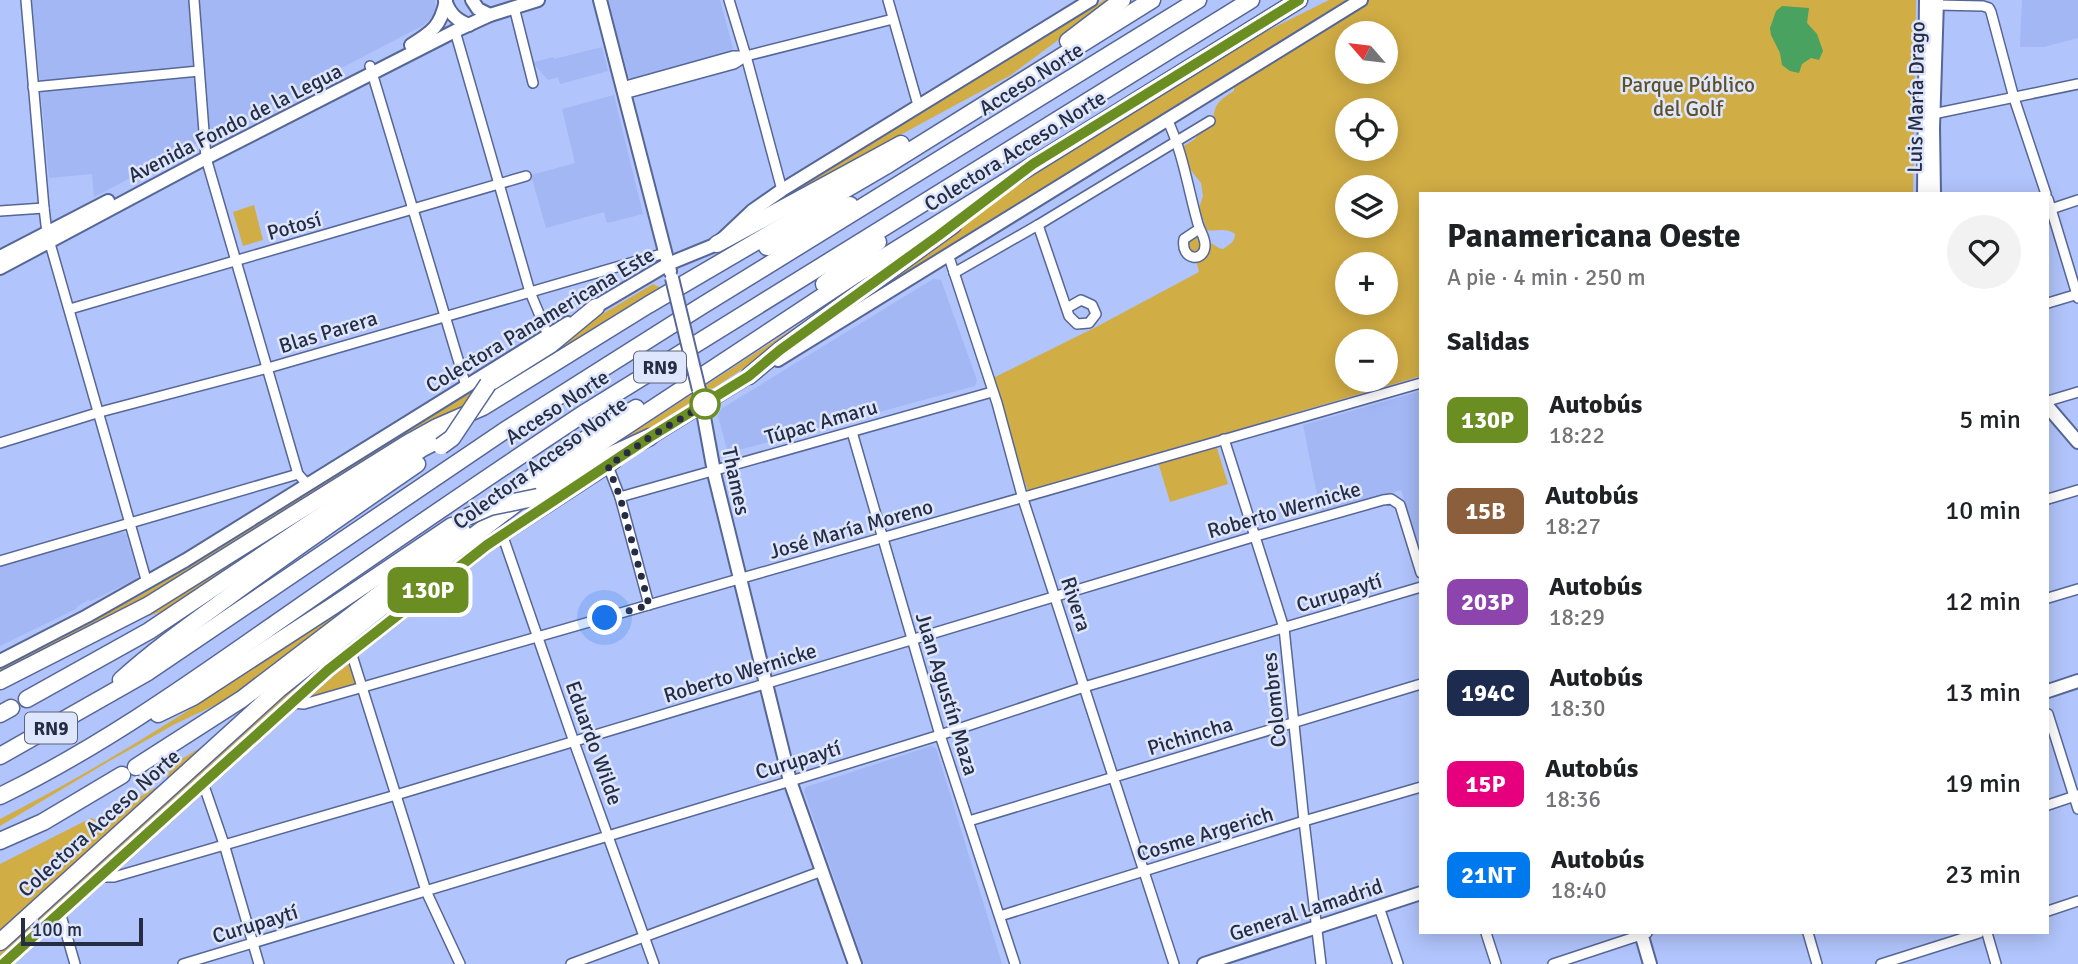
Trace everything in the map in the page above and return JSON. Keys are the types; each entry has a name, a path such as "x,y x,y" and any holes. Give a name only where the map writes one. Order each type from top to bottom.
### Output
{"highway":[{"path":"716,244 939,124 998,96 1122,0"},
{"path":"0,681 147,606 408,443 483,407 648,305 889,164 1152,0"},
{"name":"Acceso Norte","path":"0,756 148,672 504,431 1198,0"},
{"name":"Acceso Norte","path":"0,796 81,753 180,690 586,412 1251,0"},
{"name":"Colectora Acceso Norte","path":"0,942 279,689 561,469 852,277 1299,0"},
{"path":"1247,33 1312,0"},
{"path":"27,699 149,631 421,449 494,412 734,265 943,158"},
{"path":"749,376 780,350 1033,164"},
{"path":"0,852 43,822 242,699 551,462 827,282 947,189"},
{"path":"101,699 140,663 182,631 293,549 452,438 488,384 550,345 596,307"},
{"path":"81,753 193,697 467,517 490,507 538,497 613,454 650,437"},
{"path":"0,842 43,822"}],"street":[{"path":"26,0 44,208 49,237 147,583"},
{"path":"194,0 206,154 298,474 308,485"},
{"path":"445,0 456,19 469,25"},
{"name":"Avenida Fondo de la Legua","path":"372,69 429,35 442,18 445,0"},
{"path":"472,0 478,9 490,15"},
{"name":"Avenida Fondo de la Legua","path":"0,268 49,237 372,69 490,15 538,0"},
{"name":"Thames","path":"600,0 699,390 713,471 790,781 850,962"},
{"path":"729,0 782,190"},
{"path":"888,0 918,105"},
{"path":"3,964 291,703 419,597 502,534 650,437 1361,0"},
{"name":"Colectora Panamericana Este","path":"0,661 147,583 596,307 666,258 716,244 752,211 782,190 1087,1"},
{"path":"1933,2 1983,6 1991,12 2014,98 2045,192"},
{"name":"Luis María Drago","path":"1933,2 1934,192"},
{"name":"Luis María Drago","path":"1924,192 1933,2"},
{"path":"514,7 533,83"},
{"path":"623,90 734,64 746,56 893,19"},
{"path":"455,31 530,292 548,335"},
{"path":"372,69 466,386"},
{"path":"33,87 199,71"},
{"path":"1933,114 2078,84"},
{"path":"1167,119 1177,141 1199,229"},
{"path":"954,273 1210,121"},
{"name":"Potosí","path":"71,309 526,176"},
{"path":"2049,303 2078,296 2049,209 2078,200"},
{"path":"0,211 44,208"},
{"path":"1038,225 1067,308"},
{"name":"Avenida Fondo de la Legua","path":"0,257 49,237"},
{"name":"Rivera","path":"948,254 997,402 1023,499 1174,964"},
{"name":"Blas Parera","path":"0,443 100,412 268,368 445,315 666,258"},
{"name":"José María Moreno","path":"291,703 304,704 1419,384"},
{"name":"Túpac Amaru","path":"620,497 992,392"},
{"path":"2049,401 2078,392"},
{"path":"2049,408 2078,442"},
{"name":"Juan Agustín Maza","path":"852,432 940,735 1015,964"},
{"name":"Colombres","path":"1224,439 1284,628 1321,964"},
{"path":"608,466 620,497 649,605"},
{"path":"0,561 298,474"},
{"path":"2049,499 2078,490"},
{"name":"Roberto Wernicke","path":"99,877 114,877 396,795 1256,536 1391,499 1396,501 1403,512 1419,566"},
{"name":"Eduardo Wilde","path":"502,534 654,964"},
{"name":"Curupaytí","path":"183,964 940,735 1084,687 1419,588"},
{"path":"2049,598 2078,589"},
{"path":"351,652 426,891 460,964"},
{"path":"2049,691 2078,681"},
{"name":"Pichincha","path":"969,821 1419,685"},
{"path":"2049,717 2078,809"},
{"path":"203,783 259,964"},
{"name":"Cosme Argerich","path":"1000,916 1419,788"},
{"path":"2049,805 2076,796"},
{"path":"571,964 822,871"},
{"name":"General Lamadrid","path":"1204,964 1419,894"},
{"path":"2049,911 2078,901"},
{"path":"1380,907 1398,964"},
{"path":"60,912 75,964"},
{"path":"1486,934 1496,964"},
{"path":"1553,964 1640,934"},
{"path":"1643,934 1650,964"},
{"path":"1808,934 1817,964"},
{"path":"1881,964 1976,934"},
{"path":"1987,934 1996,964"}],"shaded area":[{"path":"32,0 435,0 436,12 424,25 94,197 92,174 49,178"},
{"path":"607,0 720,0 733,48 731,52 633,80 629,77"},
{"path":"2022,0 2078,0 2078,38 2044,47 2020,47"},
{"path":"1782,6 1809,8 1807,23 1817,34 1823,51 1819,60 1811,58 1802,64 1799,73 1782,65 1780,53 1771,35 1770,28 1776,11"},
{"path":"602,47 608,71 560,84 558,77 548,80 534,64 553,57 554,59"},
{"path":"614,95 643,214 607,223 604,212 546,228 531,175 575,163 562,109"},
{"path":"933,279 941,280 977,380 975,386 728,453 718,416 721,409"},
{"path":"1419,392 1419,546 1401,490 1321,514 1303,425"},
{"path":"121,532 126,534 138,575 136,579 91,601 88,600 76,609 0,646 0,567"},
{"path":"931,746 936,748 1002,964 864,964 804,791 806,787"}],"green space":[{"path":"1104,0 1112,0 1011,75 778,201"},
{"path":"1329,0 1349,0 819,328 999,196 1261,34"},
{"name":"Parque Público del Golf","path":"1369,0 1916,0 1913,192 1419,192 1419,377 1398,383 1398,329 1335,329 1335,392 1366,392 1028,491 989,380 1199,272 1196,260 1183,253 1191,231 1223,249 1233,241 1235,234 1232,232 1207,230 1199,208 1203,196 1201,183 1186,164 1184,146 1213,123 1214,111 1221,101 1234,91 1234,86 1335,22 1335,84 1398,84 1398,21 1336,21"},
{"path":"254,205 263,240 243,246 233,212"},
{"path":"916,248 714,388 697,394 677,415 581,467"},
{"path":"653,284 661,288 663,293 131,608 0,676 0,665 141,595"},
{"path":"495,407 171,608 132,622 414,446"},
{"path":"1213,446 1217,448 1228,484 1170,502 1158,462"},
{"path":"480,543 315,674 0,961 0,952 270,707 443,567"},
{"path":"410,563 264,678 175,724 0,826 0,819 158,730"},
{"path":"349,661 356,686 305,698 306,696"},
{"path":"218,733 0,935 0,864 91,818 98,821 165,782 172,765 203,746"}],"bus line":[{"name":"130P","path":"3,964 328,670 487,545 650,437 749,376 780,350 1033,164 1299,0"}],"route":[{"path":"605,618 649,605 620,497 608,466 705,404"}]}
